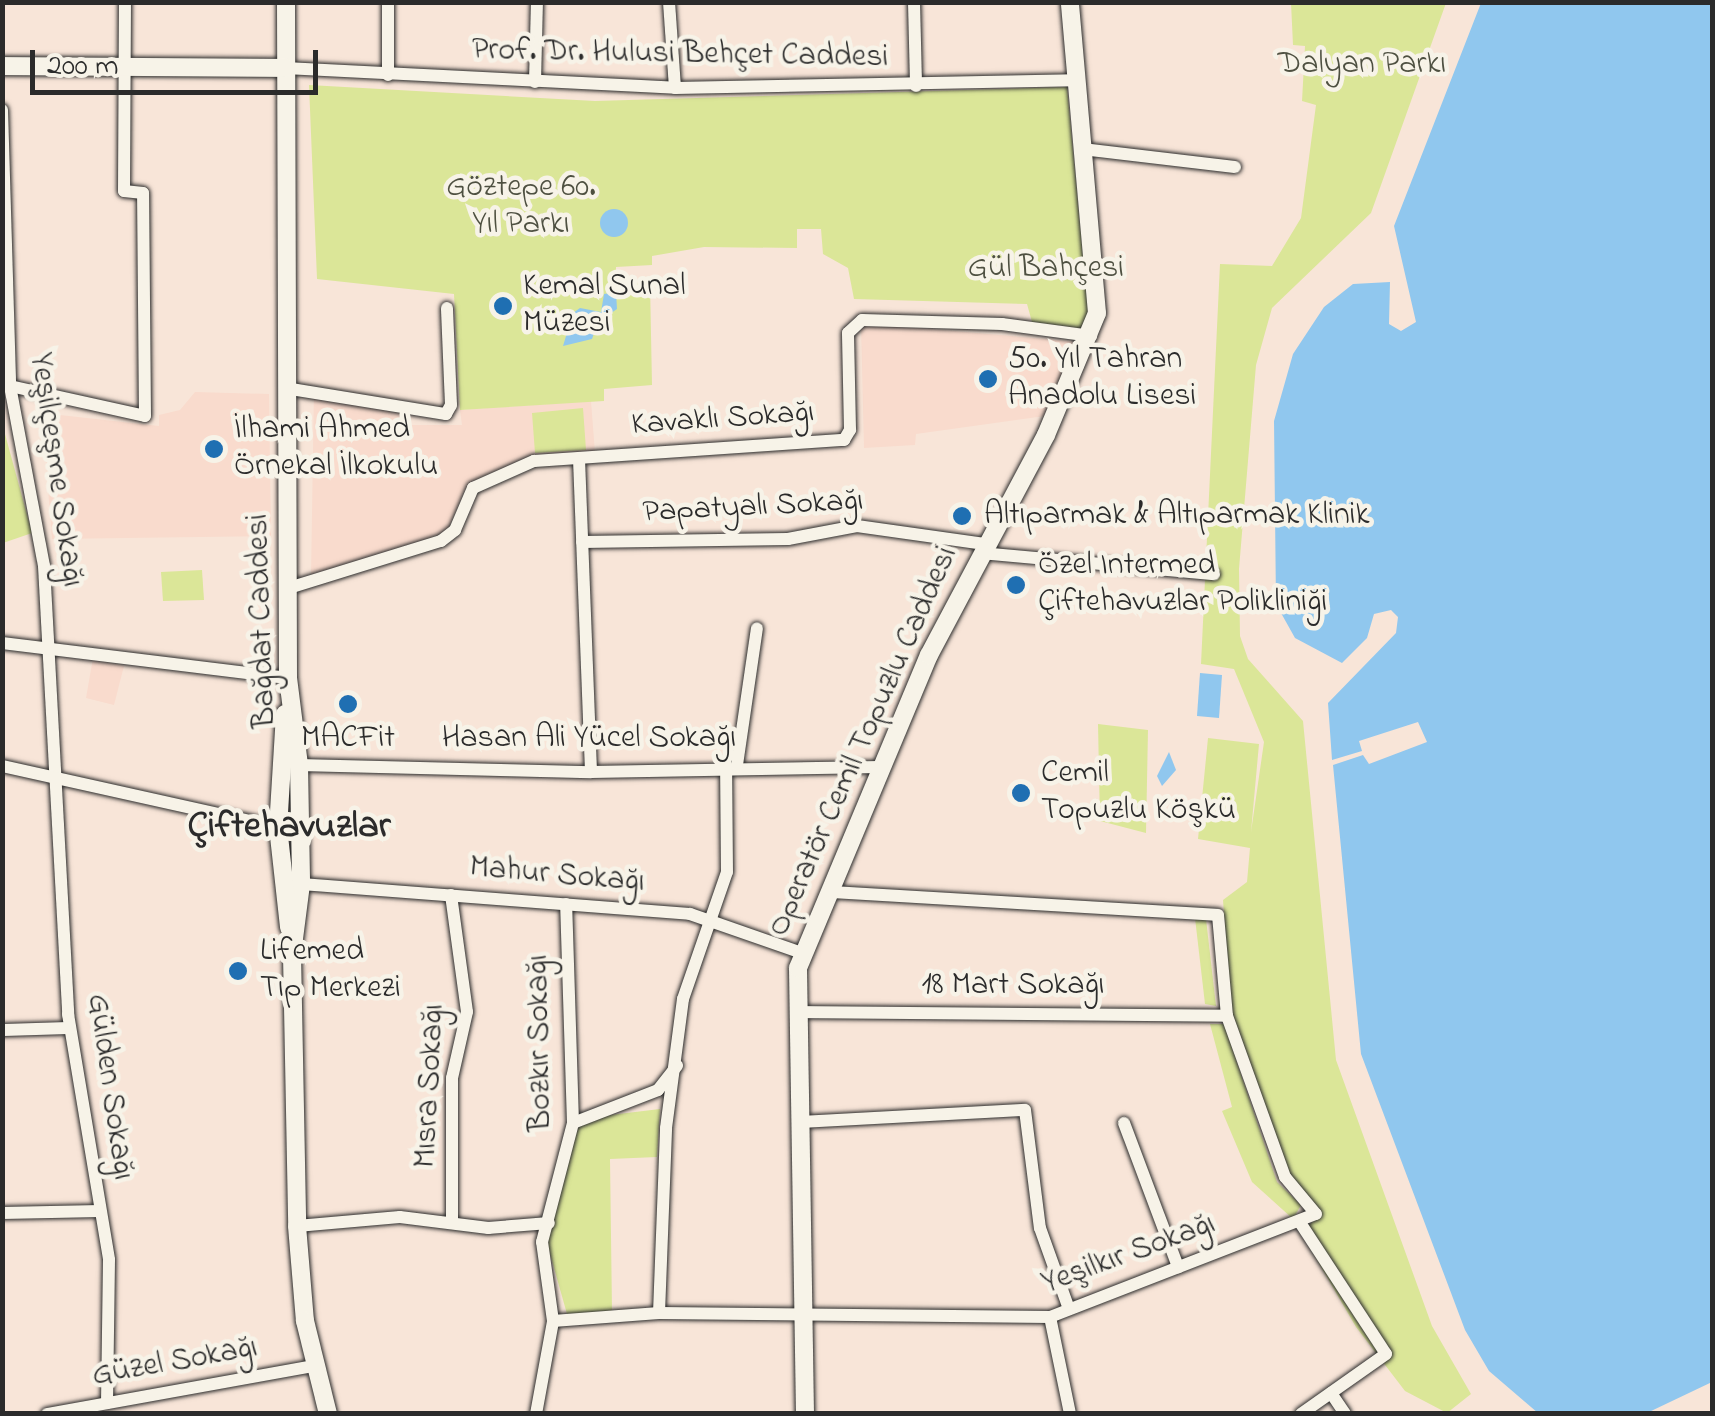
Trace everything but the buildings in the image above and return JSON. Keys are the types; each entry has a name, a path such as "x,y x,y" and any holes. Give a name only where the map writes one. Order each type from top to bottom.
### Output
{"main road":[{"name":"Bağdat Caddesi","path":"286,2 292,588 288,678 299,765 301,884 292,954 297,1226 314,1366 328,1414"},
{"name":"Operatör Cemil Topuzlu Caddesi","path":"805,1414 798,1012 802,953 880,767 983,549 1046,435 1091,336 1097,313 1070,2"},
{"path":"2,66 126,63 285,68"},
{"path":"288,678 278,826 292,954"}],"street":[{"path":"10,386 145,416 143,194 124,192 125,2"},
{"path":"388,2 388,75"},
{"path":"535,82 537,2"},
{"path":"669,2 675,88"},
{"path":"914,2 916,86"},
{"name":"Prof. Dr. Hulusi Behçet Caddesi","path":"285,68 675,88 1074,80"},
{"name":"Yeşilçeşme Sokağı","path":"2,110 10,386 42,551 55,778"},
{"path":"1082,149 1235,168"},
{"path":"291,389 446,414 452,405 447,308"},
{"name":"Kavaklı Sokağı","path":"292,588 441,541 456,530 473,488 509,468 580,458 844,440 850,430 848,333 862,320 1091,336"},
{"path":"580,458 591,772"},
{"name":"Papatyalı Sokağı","path":"582,542 788,539 857,526 983,549 1214,574"},
{"path":"659,1313 666,1128 678,1065 682,998 727,872 732,765 757,628"},
{"path":"2,642 288,678"},
{"name":"Hasan Ali Yücel Sokağı","path":"299,765 591,772 732,765 880,767"},
{"path":"2,766 278,826"},
{"name":"Gülden Sokağı","path":"55,778 70,1028 109,1260 107,1403"},
{"name":"Mahur Sokağı","path":"301,884 566,904 710,920 802,953"},
{"path":"830,892 1218,914 1227,1016 1285,1177 1316,1214 1300,1224 1386,1354 1301,1414"},
{"name":"Mısra Sokağı","path":"451,894 467,1012 452,1078 452,1221"},
{"name":"Bozkır Sokağı","path":"536,1414 554,1322 542,1242 573,1122 566,904"},
{"name":"18 Mart Sokağı","path":"798,1012 1227,1016"},
{"path":"2,1030 70,1028"},
{"path":"573,1122 658,1090 678,1065"},
{"path":"802,1122 1024,1110 1040,1228 1069,1310"},
{"path":"1124,1123 1178,1267"},
{"path":"2,1213 100,1211"},
{"path":"297,1226 400,1217 505,1228 549,1223"},
{"name":"Yeşilkır Sokağı","path":"554,1322 659,1313 1050,1317 1300,1224"},
{"path":"1050,1317 1070,1414"},
{"name":"Güzel Sokağı","path":"46,1414 314,1366"},
{"path":"1331,1393 1346,1414"}],"shaded area":[{"name":"50. Yıl Tahran Anadolu Lisesi","path":"861,323 1080,342 1045,416 916,434 915,445 864,448"},
{"path":"314,387 401,400 405,425 462,425 460,410 591,401 595,453 525,458 465,489 446,534 311,578"},
{"path":"195,392 269,394 271,536 52,539 42,413 159,426 159,415 180,410"},
{"path":"93,658 124,666 114,705 86,698"}],"green space":[{"name":"Dalyan Parkı","path":"1291,3 1446,3 1371,213 1272,308 1256,365 1239,569 1240,636 1248,659 1303,721 1336,1060 1432,1326 1471,1394 1447,1413 1405,1391 1356,1327 1300,1231 1321,1216 1291,1180 1231,1010 1223,900 1247,882 1250,848 1198,839 1208,738 1259,744 1251,832 1264,742 1234,669 1201,664 1220,264 1272,266 1301,218 1316,105 1302,101 1305,46 1293,45"},
{"name":"Göztepe 60. Yıl Parkı","path":"309,85 595,101 1067,87 1089,319 1084,329 1032,322 1027,304 854,299 848,268 823,254 821,229 797,229 797,248 704,247 652,256 652,265 616,267 616,284 650,283 652,385 604,389 604,401 460,410 454,294 317,279"},
{"path":"583,408 586,450 535,453 532,413"},
{"path":"2,423 32,533 3,543 2,542"},
{"path":"202,570 204,600 163,601 161,572"},
{"path":"1098,724 1148,730 1146,833 1100,821"},
{"path":"1195,918 1206,919 1216,1006 1205,1004"},
{"path":"1210,1024 1224,1024 1277,1182 1301,1205 1293,1219 1252,1182 1222,1111 1232,1107"},
{"path":"660,1109 657,1157 610,1159 612,1311 567,1314 547,1243 575,1127 602,1116"}],"water":[{"path":"1481,3 1712,3 1712,1382 1649,1412 1538,1413 1489,1371 1465,1330 1361,1054 1333,765 1363,755 1369,764 1427,742 1418,722 1359,741 1362,751 1332,760 1328,703 1396,633 1398,617 1391,610 1374,614 1367,638 1342,663 1295,638 1276,604 1274,421 1293,354 1324,307 1353,284 1390,282 1389,324 1401,331 1416,322 1394,226"},
{"path":"614,209 624,213 628,223 624,233 614,237 604,233 600,223 604,213"},
{"path":"616,292 617,309 598,322 592,339 563,346 573,313 580,308 601,312 604,294"},
{"path":"1200,673 1222,675 1219,718 1197,716"},
{"path":"1169,752 1176,770 1162,786 1157,776"}],"place":[{"name":"Kemal Sunal Müzesi","path":"503,306"},
{"name":"50. Yıl Tahran Anadolu Lisesi","path":"988,379"},
{"name":"İlhami Ahmed Örnekal İlkokulu","path":"214,449"},
{"name":"Altıparmak & Altıparmak Klinik","path":"962,516"},
{"name":"Özel Intermed Çiftehavuzlar Polikliniği","path":"1016,585"},
{"name":"MACFit","path":"348,704"},
{"name":"Cemil Topuzlu Köşkü","path":"1021,793"},
{"name":"Lifemed Tıp Merkezi","path":"238,971"}],"district":[{"name":"Çiftehavuzlar","path":"289,828"}],"park label":[{"name":"Gül Bahçesi","path":"1046,269"}]}
